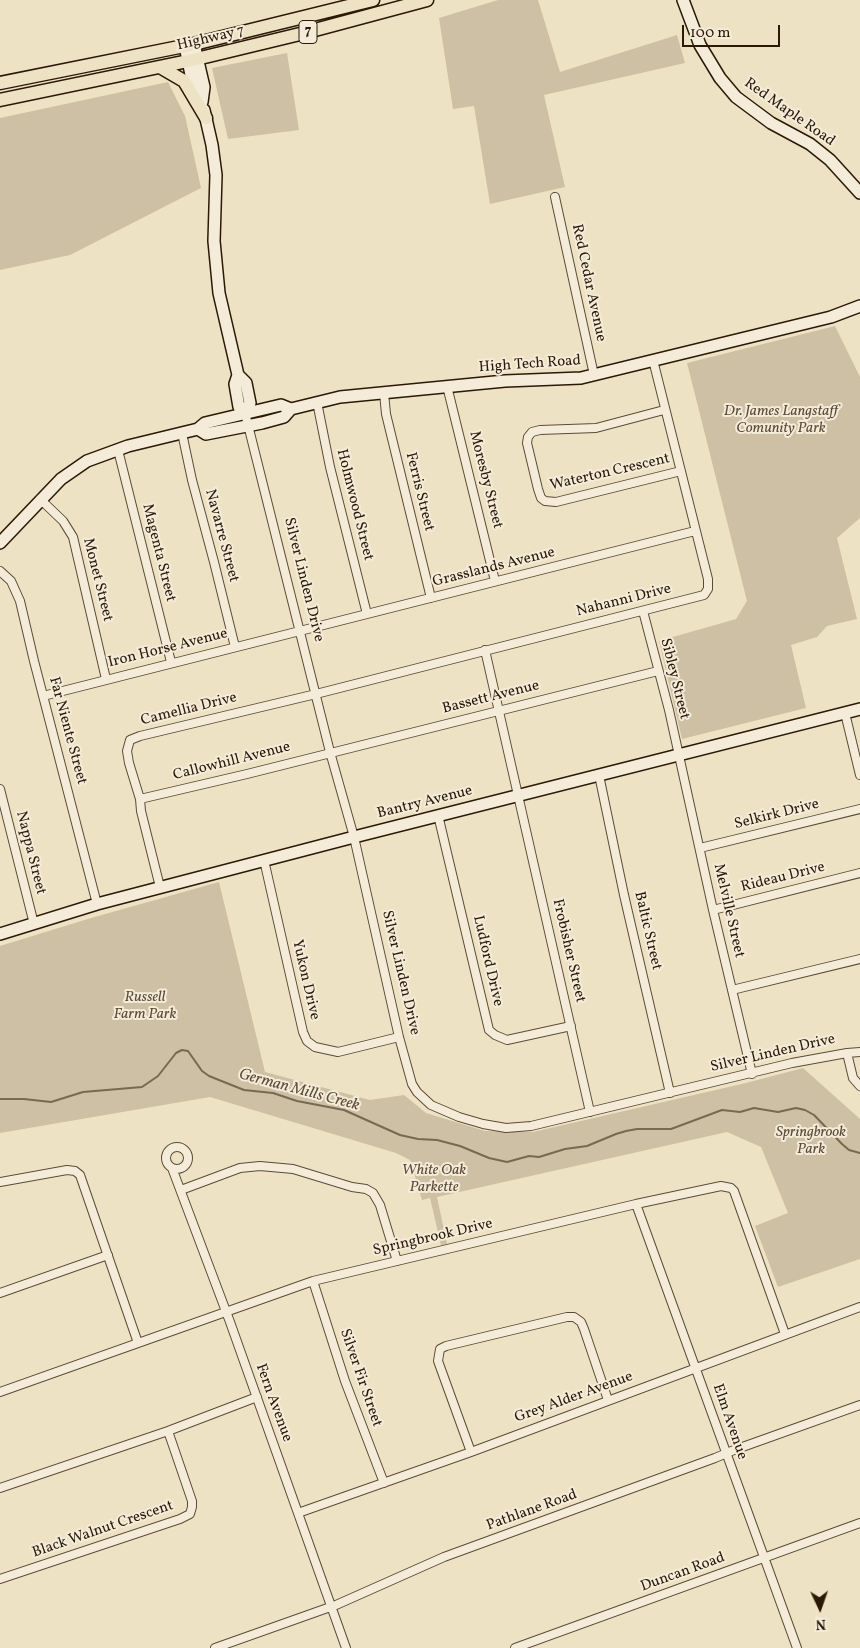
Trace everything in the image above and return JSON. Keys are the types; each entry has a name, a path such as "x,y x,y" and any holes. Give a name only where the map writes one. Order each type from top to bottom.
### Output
{"main road":[{"name":"Highway 7","path":"0,83 189,45 373,0"},
{"name":"Highway 7","path":"0,100 192,60 300,34 427,0"},
{"path":"160,67 184,81 206,118"}],"street":[{"name":"Red Maple Road","path":"683,0 700,45 720,78 736,98 771,123 810,144 830,160 860,192"},
{"name":"Silver Linden Drive","path":"189,45 194,89 202,102 216,175 214,241 219,294 238,375 235,384 239,407 245,413 249,425 330,752 354,837 398,1037 412,1084 417,1092 431,1105 440,1110 483,1124 506,1128 531,1126 792,1063 860,1052"},
{"name":"Red Cedar Avenue","path":"555,197 594,375"},
{"name":"High Tech Road","path":"198,429 206,434 249,425 284,417 291,409 340,397 505,381 581,378 832,317 858,304"},
{"name":"Nahanni Drive","path":"316,694 704,595 708,589 708,579 652,360"},
{"name":"Moresby Street","path":"448,386 495,581"},
{"name":"Ferris Street","path":"384,393 386,414 431,598"},
{"name":"Holmwood Street","path":"317,402 330,467 367,614"},
{"name":"High Tech Road","path":"0,543 61,479 87,461 118,450 198,429 204,423 281,405 291,409"},
{"name":"Waterton Crescent","path":"664,410 596,428 532,432 528,437 527,443 538,489 541,498 545,501 556,502 681,471"},
{"name":"Navarre Street","path":"182,433 234,647"},
{"name":"Magenta Street","path":"118,450 171,662"},
{"name":"Monet Street","path":"40,499 63,521 73,537 106,679"},
{"name":"Grasslands Avenue","path":"300,631 695,531"},
{"name":"Far Niente Street","path":"0,571 11,582 20,601 97,904"},
{"name":"Sibley Street","path":"643,612 669,710 678,754"},
{"name":"Iron Horse Avenue","path":"43,696 171,662 300,631"},
{"name":"Frobisher Street","path":"485,650 590,1112"},
{"name":"Bassett Avenue","path":"330,752 658,671"},
{"name":"Camellia Drive","path":"160,887 140,799 127,756 130,740 316,694"},
{"name":"Bantry Avenue","path":"0,934 160,887 860,709"},
{"path":"845,713 860,775"},
{"name":"Callowhill Avenue","path":"140,799 330,752"},
{"name":"Melville Street","path":"678,754 752,1074"},
{"name":"Baltic Street","path":"599,775 624,896 670,1093"},
{"name":"Nappa Street","path":"0,790 34,924"},
{"name":"Selkirk Drive","path":"700,848 860,809"},
{"name":"Ludford Drive","path":"438,815 490,1030 494,1035 508,1040 571,1026"},
{"name":"Yukon Drive","path":"264,860 303,1032 308,1041 316,1047 338,1052 398,1037"},
{"name":"Rideau Drive","path":"713,910 860,873"},
{"path":"732,990 860,959"},
{"path":"847,1053 853,1078 860,1086"},
{"path":"181,1190 240,1168 260,1166 293,1169 366,1189 373,1193 380,1205 397,1261"},
{"name":"Fern Avenue","path":"172,1168 226,1312 346,1648"},
{"path":"0,1182 66,1170 75,1171 80,1175 138,1343"},
{"name":"Springbrook Drive","path":"0,1392 313,1281 636,1204 716,1187 731,1188 734,1191 786,1334"},
{"name":"Elm Avenue","path":"636,1204 797,1648"},
{"path":"0,1293 108,1255"},
{"name":"Silver Fir Street","path":"313,1281 345,1381 384,1483"},
{"name":"Grey Alder Avenue","path":"298,1513 471,1452 860,1307"},
{"path":"471,1452 438,1361 440,1349 446,1346 567,1317 574,1317 581,1322 584,1329 608,1400"},
{"path":"0,1488 168,1431 256,1397"},
{"name":"Pathlane Road","path":"215,1648 330,1606 444,1558 725,1453 860,1405"},
{"name":"Black Walnut Crescent","path":"0,1580 190,1514 192,1501 168,1431"},
{"name":"Duncan Road","path":"515,1648 860,1523"}],"green space":[{"path":"498,0 538,0 560,72 677,35 685,63 544,95 565,187 490,204 474,106 453,109 439,18"},
{"path":"287,53 299,130 228,139 212,68"},
{"path":"168,82 185,116 201,188 70,255 0,270 0,118"},
{"name":"Dr. James Langstaff Comunity Park","path":"835,326 860,377 860,518 837,538 857,619 827,626 817,637 791,645 806,708 682,739 659,641 736,619 747,601 687,363"},
{"path":"219,882 265,1072 370,1100 404,1095 426,1113 485,1131 533,1132 803,1068 860,1119 860,1259 778,1287 755,1226 788,1213 761,1147 727,1132 437,1197 447,1244 441,1245 430,1198 422,1200 410,1160 396,1153 210,1097 0,1133 0,946"}],"waterway":[{"name":"German Mills Creek","path":"0,1099 51,1102 83,1092 142,1087 158,1076 176,1053 182,1050 188,1051 202,1071 209,1076 244,1090 273,1093 297,1101 344,1110 400,1135 418,1139 437,1140 460,1146 489,1158 507,1162 529,1156 539,1157 565,1149 587,1146 626,1131 637,1129 671,1129 722,1110 740,1112 754,1108 778,1112 796,1108 805,1110 814,1115 849,1150 860,1153"}],"park label":[{"name":"Russell Farm Park","path":"145,1006"},
{"name":"Springbrook Park","path":"811,1142"},
{"name":"White Oak Parkette","path":"434,1180"}]}
